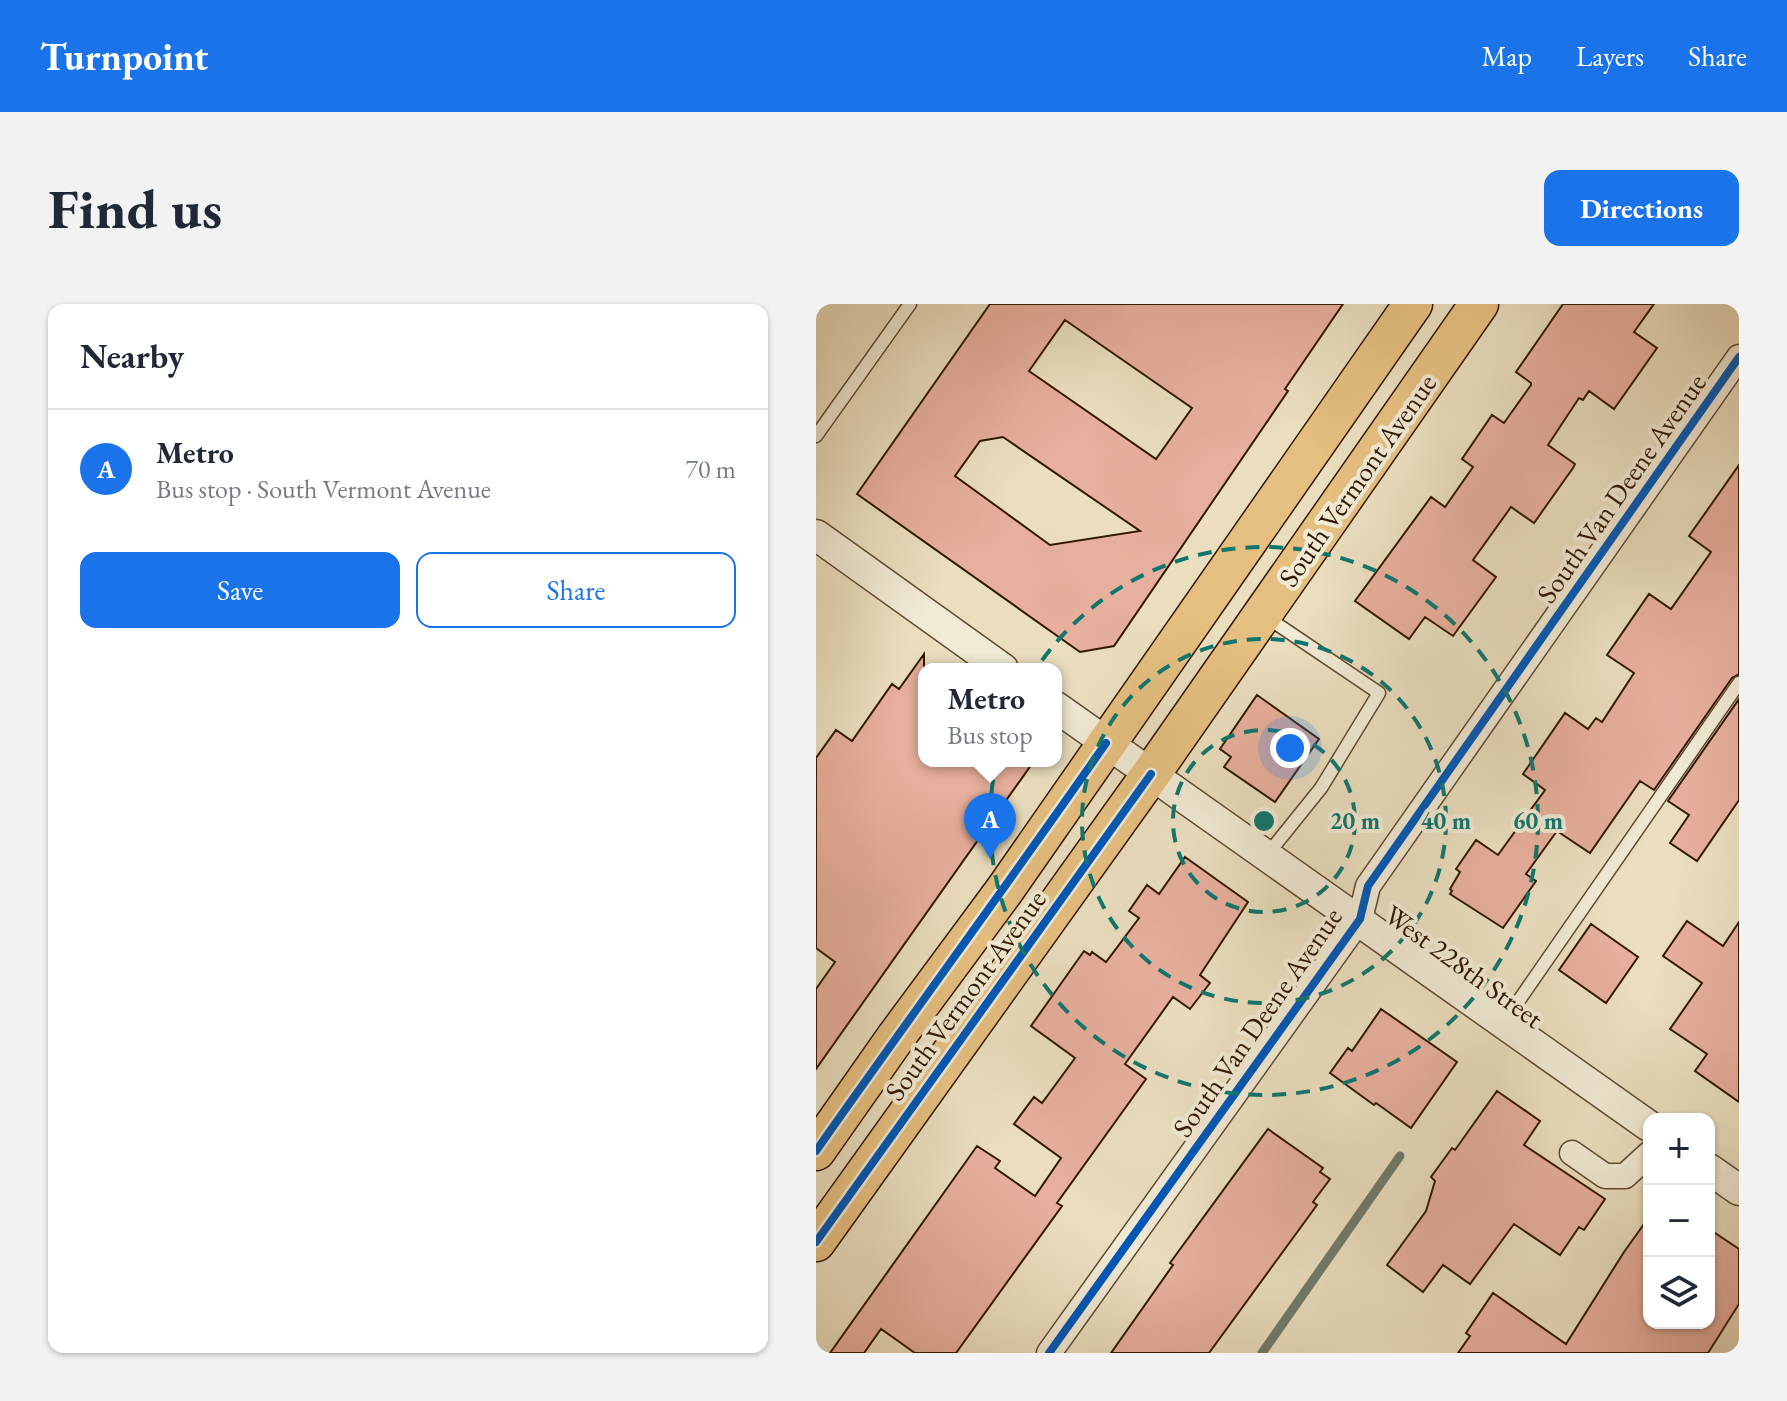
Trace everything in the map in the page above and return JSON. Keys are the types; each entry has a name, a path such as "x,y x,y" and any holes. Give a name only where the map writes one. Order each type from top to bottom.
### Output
{"main road":[{"name":"South Vermont Avenue","path":"816,1151 1004,891 1413,304"},
{"name":"South Vermont Avenue","path":"816,1242 1151,774 1479,304"},
{"path":"1354,389 1399,420"}],"street":[{"name":"South Van Deene Avenue","path":"1049,1353 1360,919 1368,886 1739,357"},
{"path":"816,535 995,663"},
{"name":"West 228th Street","path":"1062,711 1643,1122"},
{"path":"1572,1153 1605,1176 1625,1176 1643,1160"},
{"path":"1715,1173 1739,1190"}],"lane":[{"path":"816,436 910,304"},
{"path":"1263,615 1379,693 1321,788 1267,855"},
{"path":"1504,1022 1739,683"}],"building":[{"path":"990,304 1343,304 1285,389 1288,391 1114,646 1080,652 857,494","holes":["1065,320 1192,408 1156,459 1029,371","1003,437 1140,531 1050,545 955,476 980,441"]},
{"path":"1563,304 1654,304 1634,332 1657,348 1614,409 1589,391 1583,400 1579,398 1548,445 1575,464 1573,468 1534,523 1511,507 1473,560 1496,577 1453,636 1425,617 1409,639 1355,601 1431,497 1445,507 1473,467 1462,459 1492,415 1504,423 1531,385 1516,372"},
{"path":"1739,465 1739,674 1732,678 1654,790 1640,781 1590,853 1557,831 1526,874 1536,881 1503,928 1450,894 1460,872 1456,869 1476,840 1498,855 1545,790 1523,774 1565,713 1588,729 1596,718 1602,722 1634,673 1607,655 1649,594 1671,609 1711,552 1689,536"},
{"path":"924,654 924,663 918,663 918,767 1030,767 816,1069 816,989 835,962 816,948 816,758 836,730 852,741 892,684 899,689"},
{"path":"1257,695 1319,739 1275,802 1224,767 1231,757 1220,749"},
{"path":"1739,699 1739,800 1697,861 1670,843 1689,815 1668,801"},
{"path":"1185,857 1248,902 1200,975 1210,983 1190,1009 1173,997 1125,1064 1146,1079 1057,1203 1062,1206 956,1353 915,1353 881,1329 864,1353 830,1353 977,1146 1000,1161 995,1168 1035,1196 1061,1158 1014,1124 1034,1097 1042,1103 1075,1058 1031,1026 1084,951 1090,955 1092,952 1106,962 1139,918 1129,911 1147,885 1159,894"},
{"path":"1687,921 1723,946 1739,922 1739,1102 1695,1071 1707,1054 1670,1029 1702,983 1663,956"},
{"path":"1591,924 1638,957 1606,1003 1559,970"},
{"path":"1381,1009 1457,1062 1411,1128 1330,1073 1348,1048 1352,1051"},
{"path":"1497,1091 1540,1121 1524,1145 1605,1199 1584,1230 1579,1227 1560,1255 1514,1224 1470,1284 1443,1265 1423,1292 1387,1265 1426,1211 1435,1181 1431,1177 1452,1148 1455,1150"},
{"path":"1268,1129 1323,1168 1320,1172 1330,1179 1313,1202 1317,1205 1209,1353 1111,1353 1173,1265 1170,1263"},
{"path":"1643,1225 1643,1329 1715,1329 1715,1233 1739,1249 1739,1304 1708,1353 1458,1353 1470,1336 1466,1333 1493,1293 1566,1344"}],"waterway":[{"path":"1262,1353 1400,1156"}],"cycle path":[{"path":"1049,1353 1360,919 1368,886 1739,357"},
{"path":"816,1151 1106,743"},
{"path":"816,1242 1151,774"}],"place":[{"name":"Metro","path":"990,859"}]}
